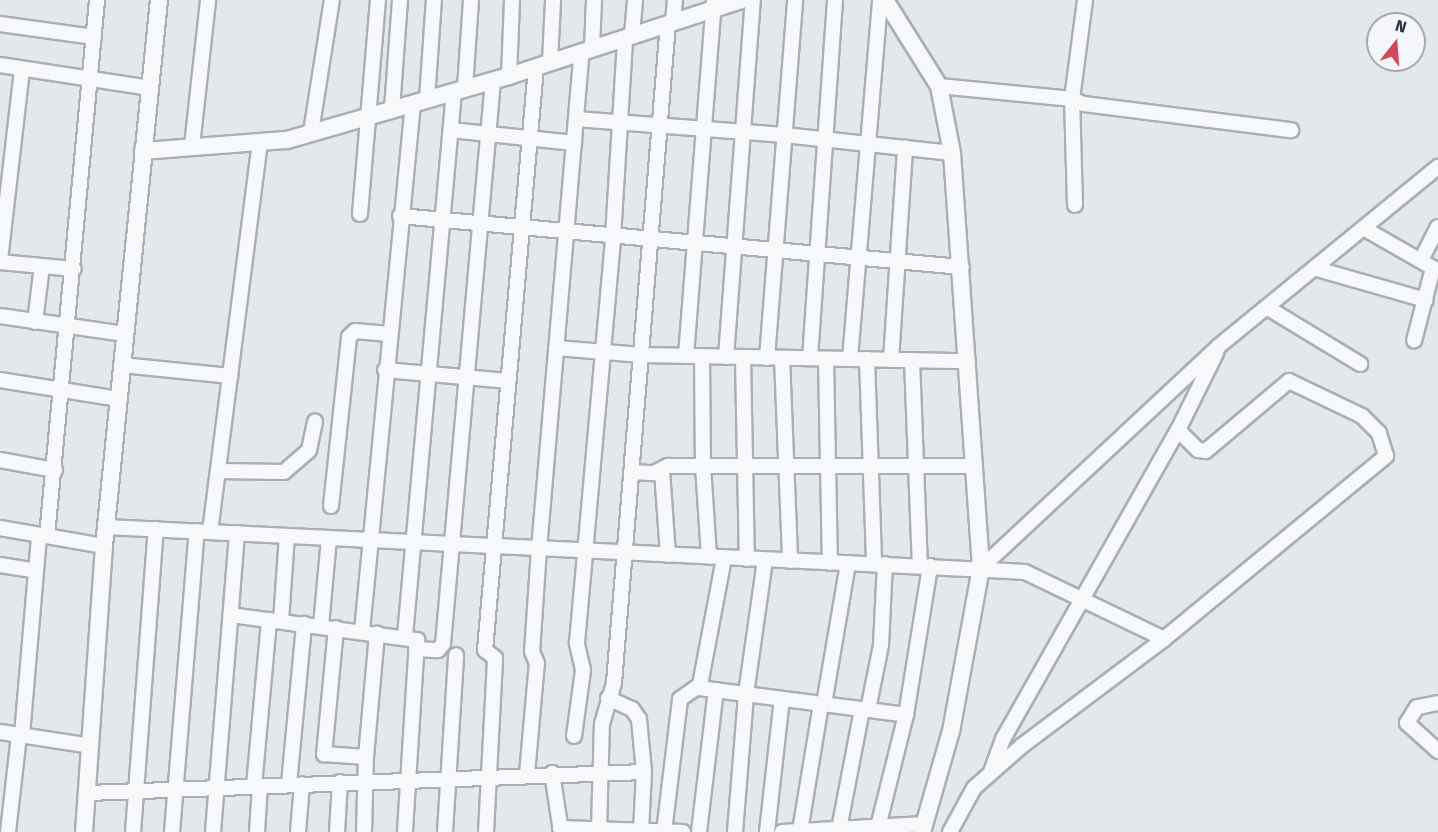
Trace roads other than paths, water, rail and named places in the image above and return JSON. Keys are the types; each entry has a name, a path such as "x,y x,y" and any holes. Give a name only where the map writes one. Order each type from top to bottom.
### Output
{"street":[{"path":"8,832 36,571 55,470 94,37 94,0"},
{"path":"84,832 104,546 159,0"},
{"path":"192,146 208,0"},
{"path":"311,132 332,0"},
{"path":"360,214 371,115 378,0 374,0"},
{"path":"392,109 400,0"},
{"path":"362,631 368,540 400,216 420,101 434,0"},
{"path":"405,636 411,542 451,130 460,89 471,0"},
{"path":"416,649 438,650 443,644 483,224 489,134 501,78 512,0"},
{"path":"486,832 495,658 485,650 493,547 531,138 553,0"},
{"path":"527,774 537,663 532,652 539,549 556,348 576,119 594,0"},
{"path":"574,736 583,670 577,643 587,551 613,237 620,123 634,0"},
{"path":"606,830 601,772 602,724 614,682 670,23 675,0"},
{"path":"143,151 260,142 311,132 501,78 670,23 714,4 741,0"},
{"path":"726,357 753,0"},
{"path":"767,358 795,0"},
{"path":"810,358 835,0"},
{"path":"850,359 880,0"},
{"path":"782,832 923,828 951,731 981,568 962,267 952,153 939,86 885,0"},
{"path":"1075,205 1072,99 1085,0"},
{"path":"686,356 693,244 714,4"},
{"path":"0,24 94,37"},
{"path":"0,65 150,88"},
{"path":"21,69 0,261 74,269"},
{"path":"939,86 1072,99 1084,104 1291,130"},
{"path":"576,119 744,131 952,153"},
{"path":"451,130 574,142"},
{"path":"172,832 204,532 218,471 260,142"},
{"path":"891,360 905,147"},
{"path":"981,568 1219,346 1317,269 1438,167"},
{"path":"400,216 566,234 962,267"},
{"path":"1421,260 1438,227"},
{"path":"1365,229 1432,268 1426,300 1414,341"},
{"path":"35,322 42,266"},
{"path":"1317,269 1426,300"},
{"path":"1268,308 1360,364"},
{"path":"0,316 125,334"},
{"path":"331,506 349,337 355,331 389,334"},
{"path":"990,774 1004,739 1178,430 1219,346"},
{"path":"556,348 702,357 968,361"},
{"path":"702,357 703,466 709,557"},
{"path":"743,357 747,559"},
{"path":"782,358 790,561"},
{"path":"825,359 830,563"},
{"path":"834,830 881,645 879,564 869,466 867,359"},
{"path":"869,829 906,715 925,566 916,466 912,360"},
{"path":"122,365 230,376"},
{"path":"385,370 508,381"},
{"path":"0,380 119,399"},
{"path":"950,832 974,788 990,774 1164,639 1386,456 1379,433 1362,416 1294,382 1286,382 1206,451 1198,450 1178,430"},
{"path":"218,471 284,472 309,450 315,422"},
{"path":"0,460 55,470"},
{"path":"632,472 662,470 668,466 975,466"},
{"path":"662,470 668,555"},
{"path":"106,527 765,560 981,568 1025,572 1164,639"},
{"path":"0,528 104,546"},
{"path":"133,832 156,529"},
{"path":"213,832 237,533"},
{"path":"257,832 257,786 287,536"},
{"path":"321,626 329,538"},
{"path":"699,688 724,558"},
{"path":"735,832 746,694 765,560"},
{"path":"800,831 848,563"},
{"path":"0,566 36,571"},
{"path":"231,615 405,636 417,640 405,832"},
{"path":"298,832 296,784 304,624"},
{"path":"336,628 324,754 366,757"},
{"path":"364,832 366,757 377,633"},
{"path":"445,832 456,655"},
{"path":"652,831 683,693 699,688 906,715"},
{"path":"699,832 716,690"},
{"path":"608,698 637,713 643,739 644,772 652,831"},
{"path":"767,832 782,699"},
{"path":"1438,703 1417,707 1407,723 1438,751"},
{"path":"0,732 91,746"},
{"path":"88,793 552,773 644,772"},
{"path":"552,773 560,830 683,832"},
{"path":"336,832 340,782"}]}
